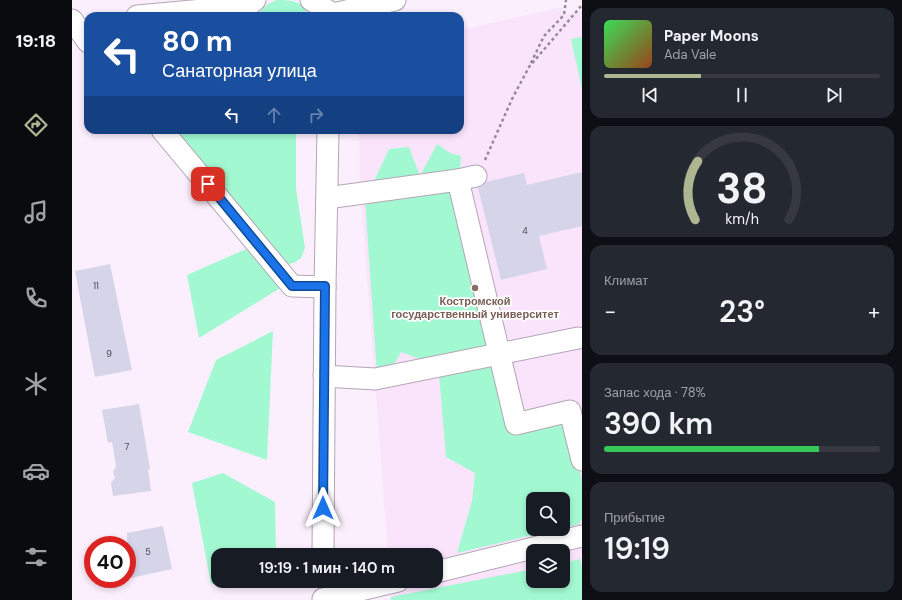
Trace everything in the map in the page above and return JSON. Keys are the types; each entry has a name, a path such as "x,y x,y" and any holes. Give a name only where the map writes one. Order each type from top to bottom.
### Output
{"street":[{"path":"181,12 247,6 255,0"},
{"path":"311,0 333,10 395,0"},
{"path":"77,22 84,35"},
{"path":"165,134 292,286 325,286"},
{"path":"323,548 328,134"},
{"path":"327,198 467,178 500,354 516,424 570,411 582,460"},
{"path":"324,376 375,379 578,338"},
{"path":"443,570 582,536"},
{"path":"323,593 354,588"}],"path":[{"path":"467,178 484,163 512,100 544,36 564,15 566,0"},
{"path":"529,67 582,4"}],"shaded area":[{"name":"Костромской государственный университет","path":"563,7 565,15 582,11 582,600 391,600 390,588 443,588 443,548 387,548 360,186 359,134 464,134 464,29"}],"green space":[{"path":"276,0 291,1 299,4 306,12 259,12 268,4"},
{"path":"582,37 582,89 571,39"},
{"path":"173,134 296,134 296,188 305,248 301,258 296,262 289,264 283,262"},
{"path":"437,144 450,153 461,156 460,171 513,426 567,416 582,481 582,519 579,524 570,526 570,492 526,492 526,536 528,536 457,553 472,501 475,473 446,457 439,374 428,362 401,352 387,377 377,374 365,200 389,149 409,147 420,176"},
{"path":"246,249 282,287 199,338 187,275"},
{"path":"273,331 267,460 188,432 216,360"},
{"path":"223,473 275,502 276,548 211,548 211,584 192,483"},
{"path":"580,559 582,569 582,600 391,600 391,597 443,588 443,587 526,570 526,588 570,588 570,561"}],"building":[{"path":"582,172 582,226 539,236 547,269 501,280 478,188 486,182 524,173 527,185"},
{"path":"110,264 132,370 95,377 75,271"},
{"path":"139,404 150,469 148,469 151,491 113,496 111,483 115,478 113,472 116,466 112,442 108,443 102,410"},
{"path":"163,526 172,569 136,577 136,536 127,536 127,533"}],"place":[{"name":"Костромской государственный университет","path":"475,288"}],"route":[{"path":"208,184 292,286 325,286 323,508"}]}
